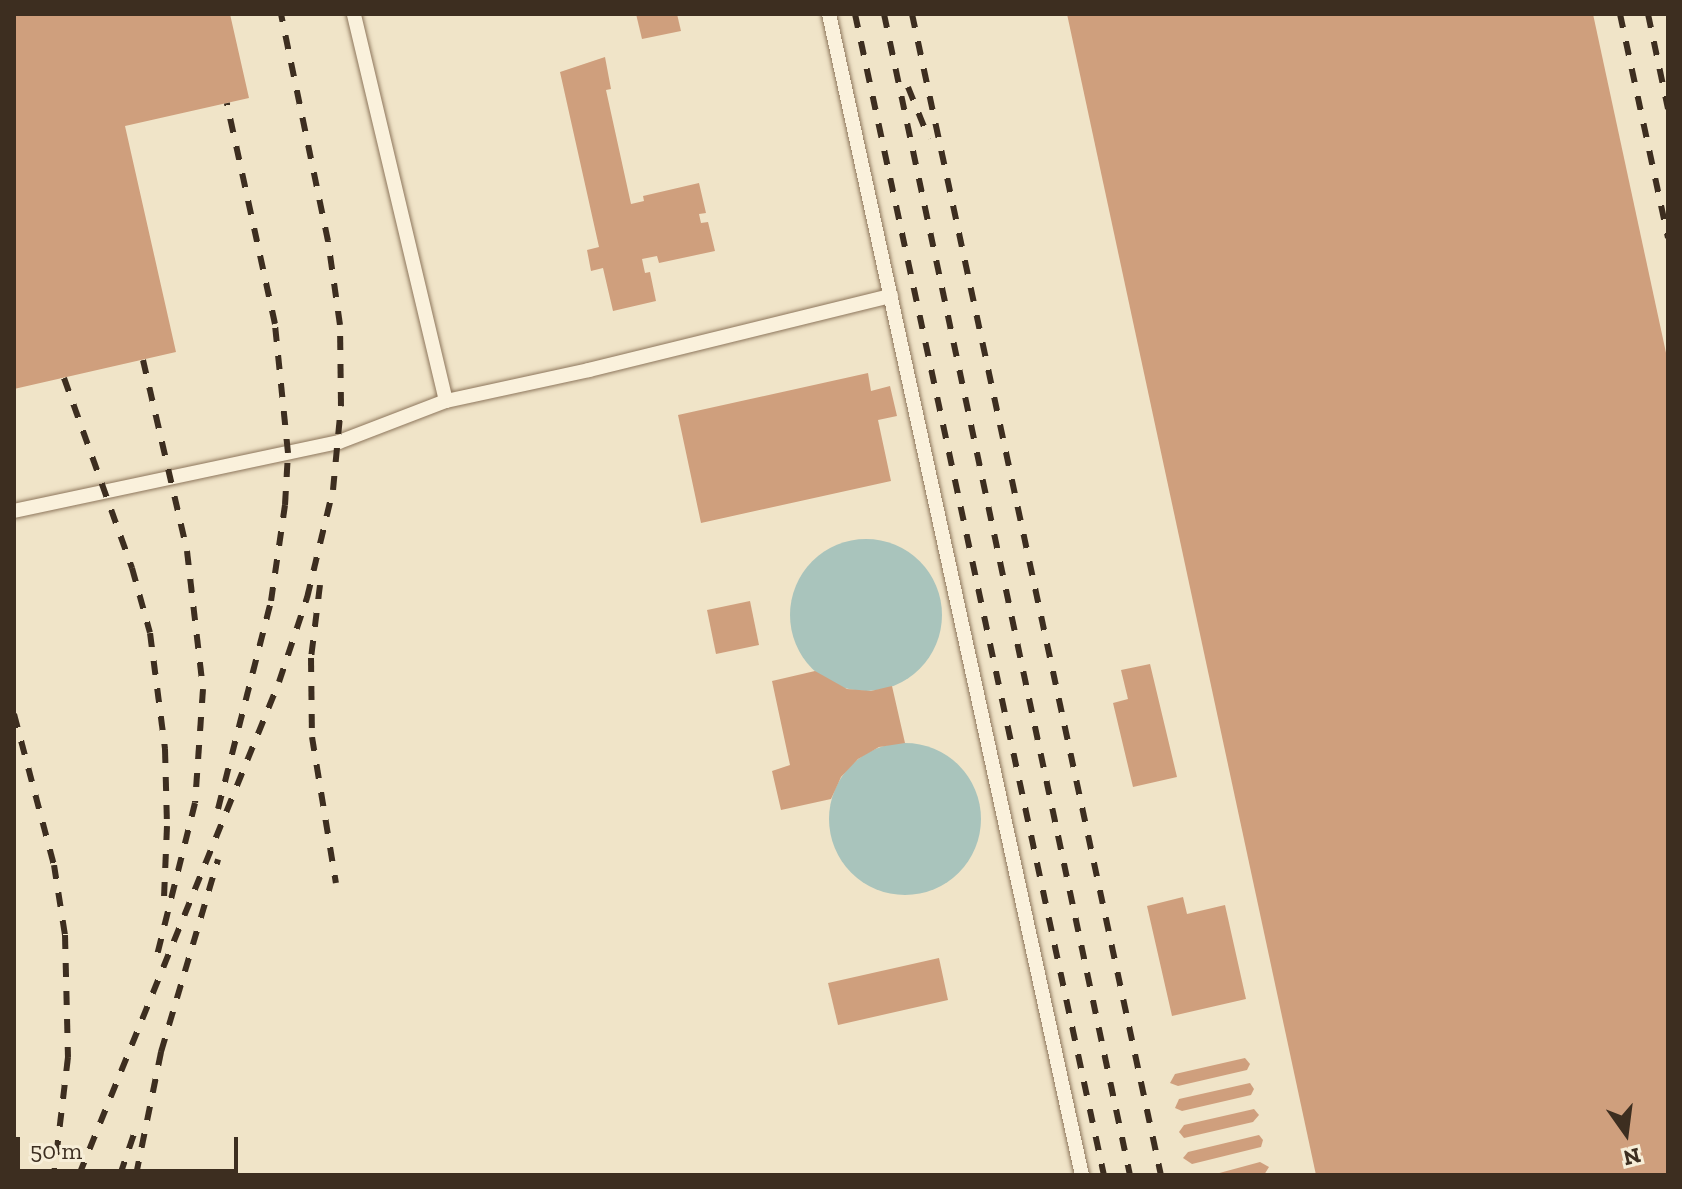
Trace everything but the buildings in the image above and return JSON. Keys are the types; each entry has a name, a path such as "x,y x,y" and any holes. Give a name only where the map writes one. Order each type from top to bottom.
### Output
{"lane":[{"path":"354,14 446,401"},
{"path":"829,14 1082,1175"},
{"path":"14,511 339,442 446,401 589,370 891,296"}],"water":[{"path":"866,539 895,545 920,561 936,586 942,615 936,644 920,669 895,685 866,691 837,685 812,669 796,644 790,615 796,586 812,561 837,545"},
{"path":"905,743 934,749 958,766 975,790 981,819 975,848 958,872 934,889 905,895 876,889 852,872 835,848 829,819 835,790 852,766 876,749"}],"railway":[{"path":"79,1175 279,682 307,598 333,490 341,406 340,325 328,241 281,14"},
{"path":"855,14 1104,1175"},
{"path":"884,14 1130,1175"},
{"path":"912,14 1161,1175"},
{"path":"1620,14 1668,238"},
{"path":"1648,14 1668,109"},
{"path":"908,87 929,139"},
{"path":"218,809 271,601 285,505 288,453 275,324 227,103"},
{"path":"143,360 187,551 203,689 195,803 155,964"},
{"path":"64,378 132,568 150,633 165,749 167,826 164,899"},
{"path":"320,585 311,658 312,737 336,883"},
{"path":"14,714 54,865 65,935 68,1057 54,1175"},
{"path":"136,1175 161,1052 218,859"},
{"path":"120,1175 136,1128"}]}
